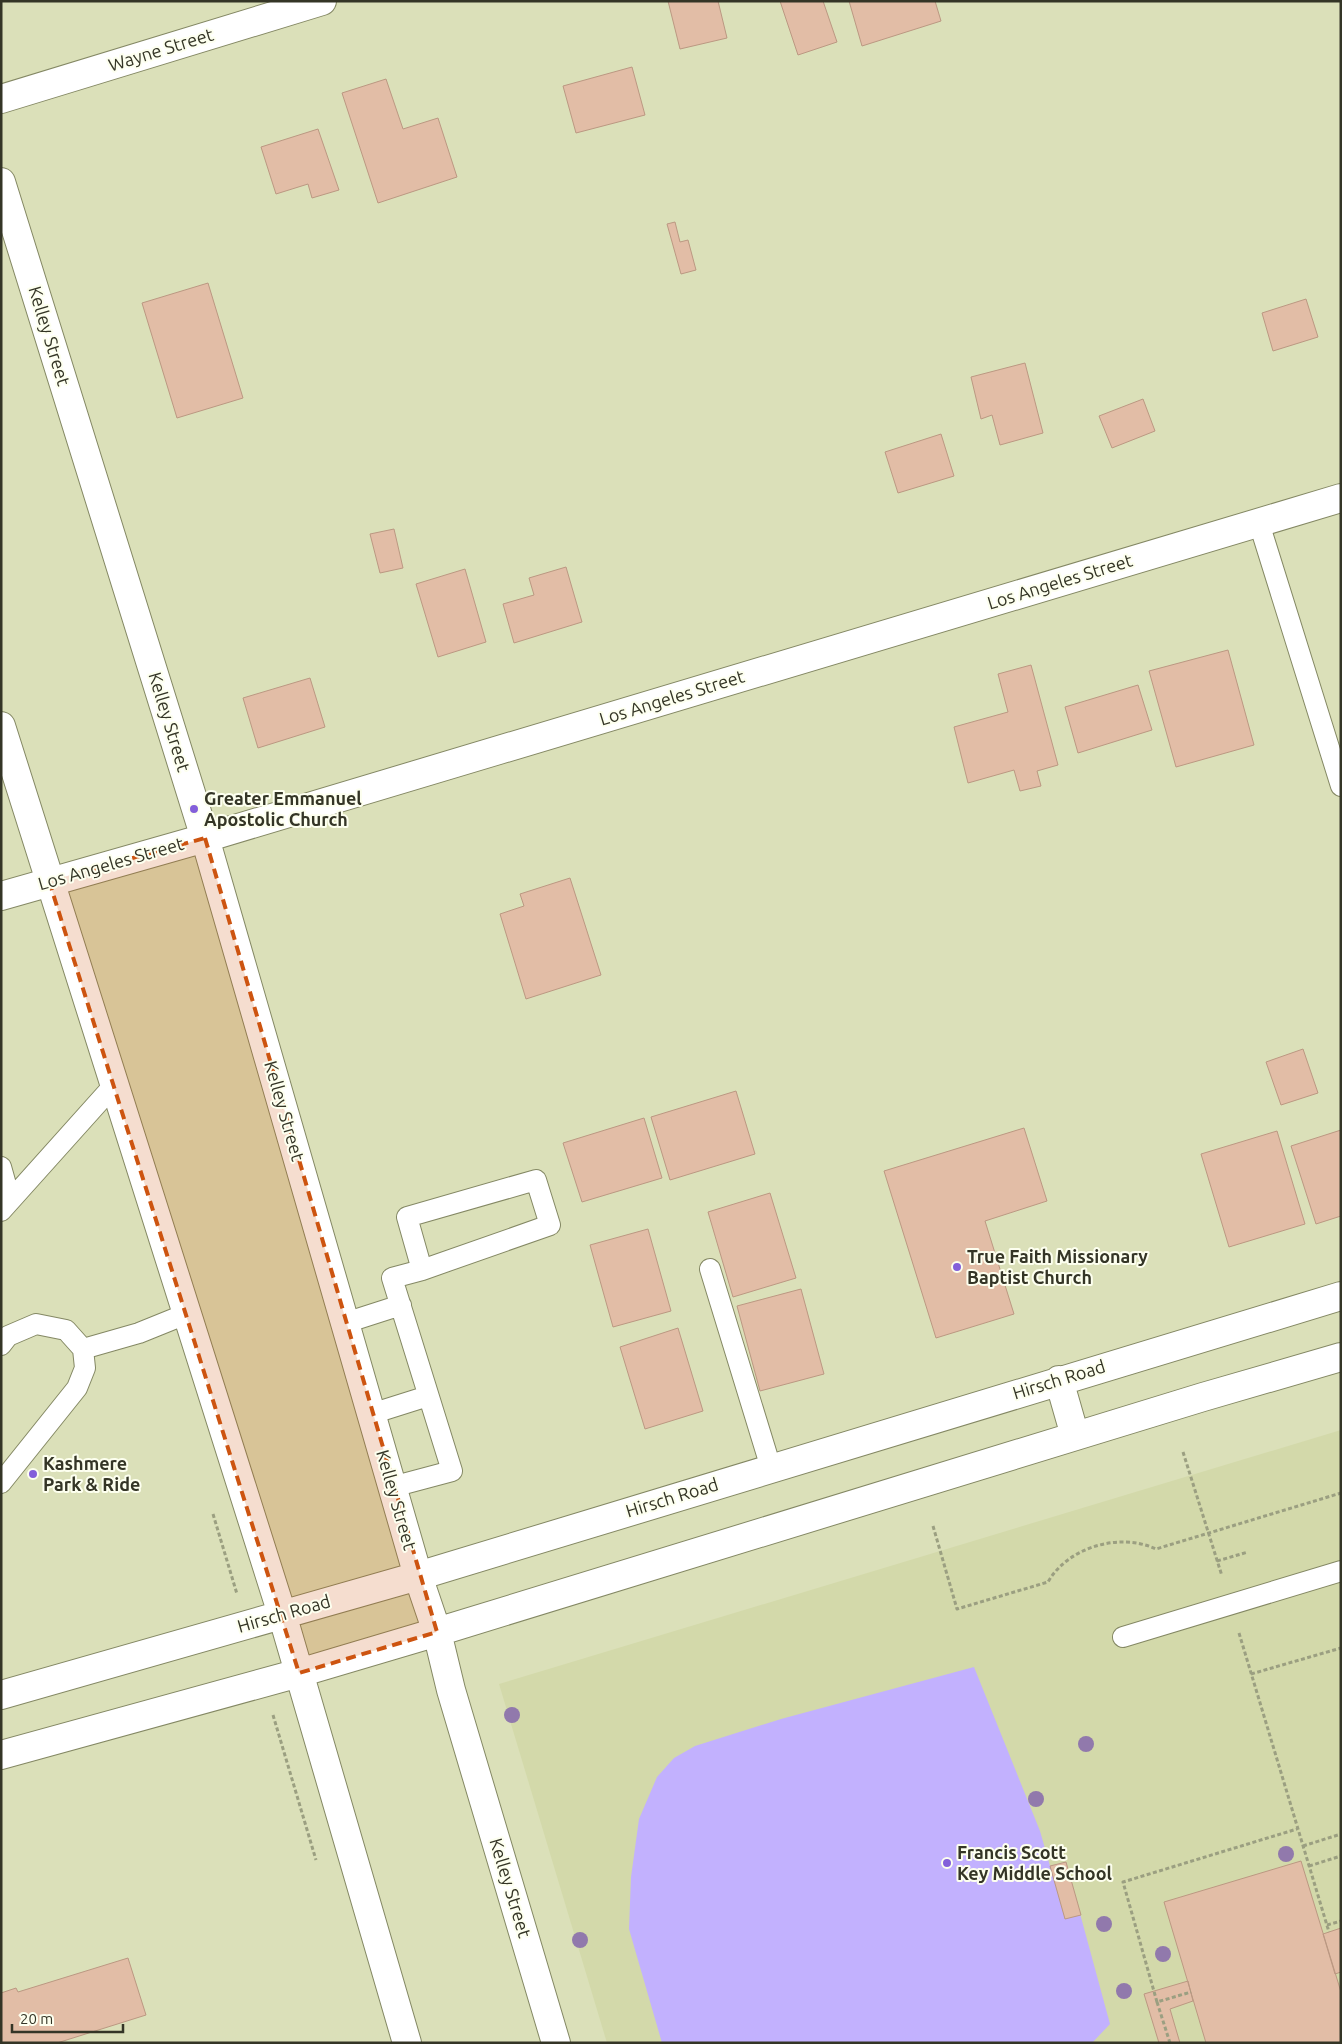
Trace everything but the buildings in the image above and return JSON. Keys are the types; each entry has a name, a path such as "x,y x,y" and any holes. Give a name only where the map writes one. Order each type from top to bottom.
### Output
{"main road":[{"name":"Wayne Street","path":"1,99 322,1"},
{"name":"Kelley Street","path":"1,182 205,838 392,1487 418,1576 437,1632 448,1676 556,2043"},
{"name":"Los Angeles Street","path":"1,896 205,838 1341,498"},
{"path":"1,726 282,1614 407,2043"},
{"name":"Hirsch Road","path":"1,1695 418,1576 1341,1296"},
{"path":"1,1755 299,1673 1075,1436 1341,1357"},
{"path":"1059,1380 1075,1436"}],"lane":[{"path":"1259,523 1341,786"},
{"path":"6,1205 114,1085"},
{"path":"1,1166 6,1205"},
{"path":"392,1487 452,1471 392,1278 422,1270 550,1225 536,1180 407,1217 422,1270"},
{"path":"710,1269 771,1468"},
{"path":"345,1323 401,1305"},
{"path":"83,1349 139,1333 186,1314"},
{"path":"1,1345 8,1336 36,1324 66,1330 83,1349 85,1368 77,1388 1,1483"},
{"path":"371,1414 428,1396"},
{"path":"1123,1637 1341,1571"}],"path":[{"path":"1183,1452 1224,1584"},
{"path":"933,1526 957,1609 1048,1582 1052,1574 1063,1563 1082,1551 1096,1546 1128,1542 1156,1549 1341,1493"},
{"path":"1217,1561 1248,1552"},
{"path":"1237,1627 1329,1932"},
{"path":"1252,1674 1341,1648"},
{"path":"1170,2043 1123,1882 1297,1829"},
{"path":"1303,1846 1341,1834"},
{"path":"1309,1866 1341,1856"},
{"path":"1327,1925 1341,1921"},
{"path":"1157,2002 1191,1992"}],"highlighted area":[{"path":"205,838 437,1632 299,1673 49,881"}],"shaded area":[{"name":"Francis Scott Key Middle School","path":"1341,1430 1341,2043 607,2043 499,1684"},
{"path":"974,1667 1040,1831 1050,1866 1066,1862 1110,2024 1092,2043 662,2043 629,1929 631,1877 639,1819 657,1777 674,1758 695,1746 781,1719"}],"place":[{"name":"Greater Emmanuel Apostolic Church","path":"194,809"},
{"name":"True Faith Missionary Baptist Church","path":"957,1267"},
{"name":"Kashmere Park & Ride","path":"33,1474"},
{"name":"Francis Scott Key Middle School","path":"947,1863"}]}
